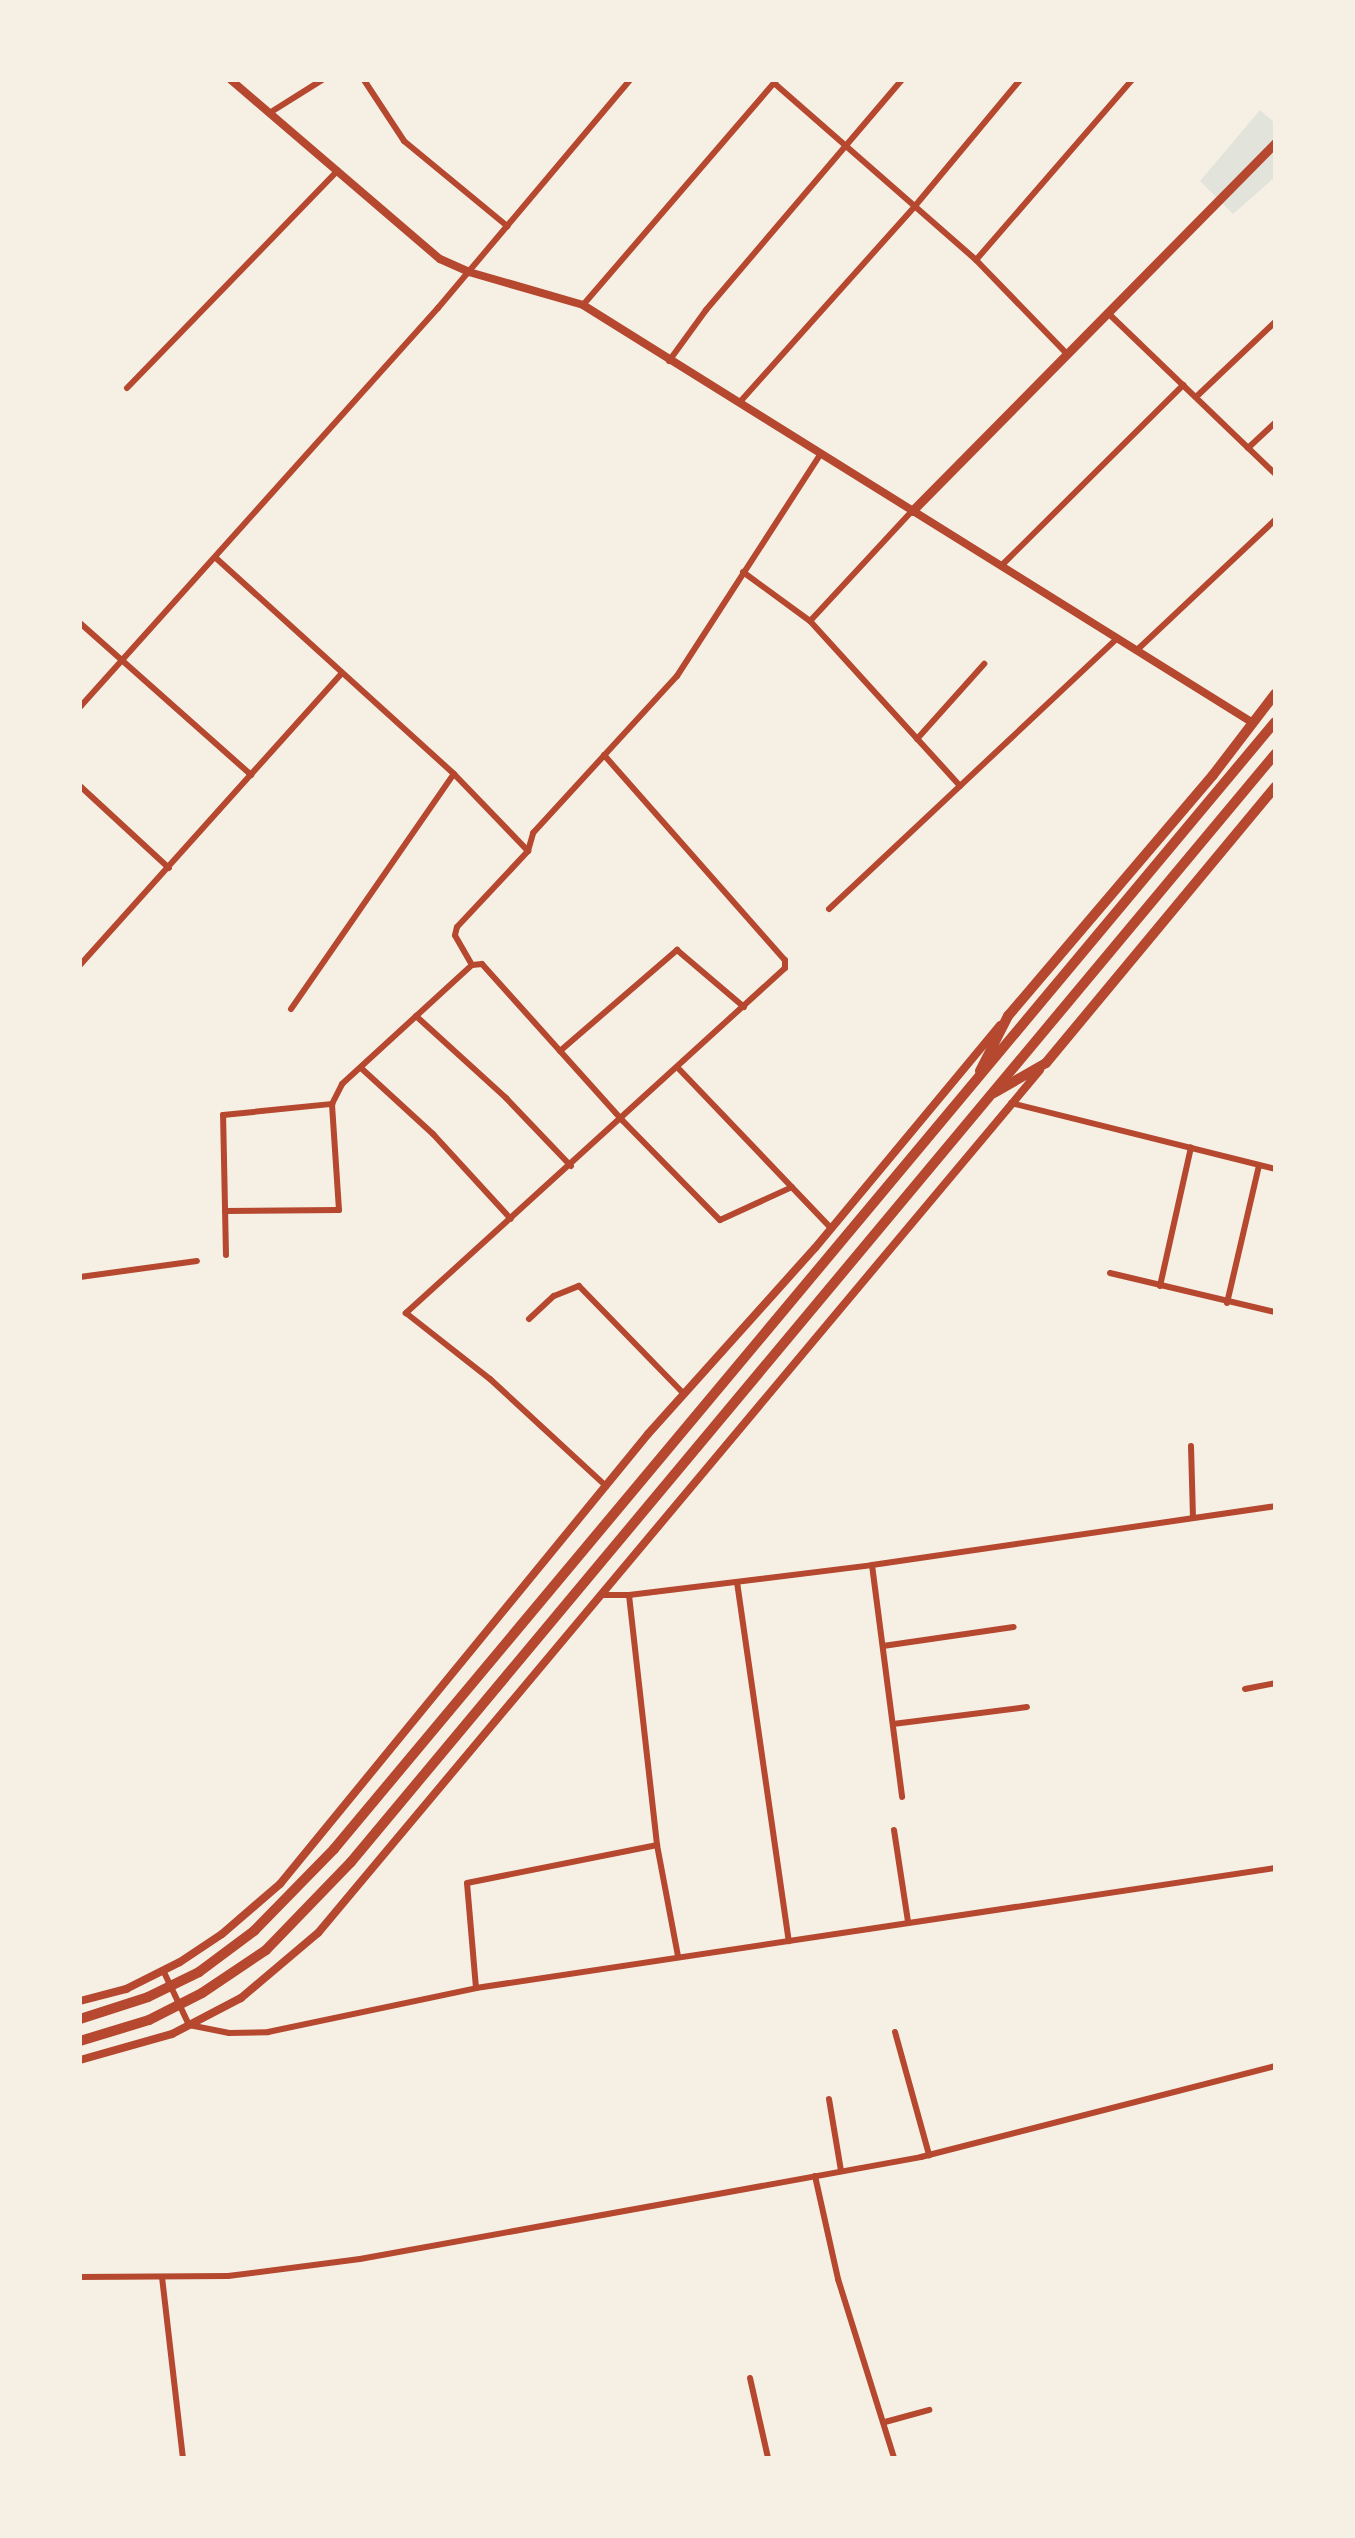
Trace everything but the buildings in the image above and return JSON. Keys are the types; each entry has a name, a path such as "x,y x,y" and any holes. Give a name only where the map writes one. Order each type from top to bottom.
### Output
{"highway":[{"path":"971,1090 1008,1016 1275,694"},
{"path":"80,2019 199,1972 254,1931 334,1849 1275,722"},
{"path":"80,2041 177,2006 266,1950 350,1862 1275,754"},
{"path":"985,1099 1046,1063 1275,786"}],"main road":[{"path":"912,511 1275,143"}],"street":[{"path":"232,80 440,258 469,272 502,278 583,304 669,362 1254,722"},
{"path":"271,112 322,80"},
{"path":"364,80 404,141 507,226"},
{"path":"80,708 217,559 469,272 630,80"},
{"path":"669,362 844,144 902,80"},
{"path":"738,404 915,206 1020,80"},
{"path":"976,260 1132,80"},
{"path":"583,304 775,82 976,260 1068,355"},
{"path":"126,388 338,170"},
{"path":"1109,314 1275,474"},
{"path":"1196,397 1275,322"},
{"path":"1000,566 1183,386"},
{"path":"1248,448 1275,424"},
{"path":"472,965 454,935 457,927 528,852 533,833 676,676 820,455"},
{"path":"810,622 912,511"},
{"path":"1137,650 1275,520"},
{"path":"217,559 454,774 528,852"},
{"path":"744,572 810,622 960,786"},
{"path":"80,623 251,775"},
{"path":"829,909 1118,638"},
{"path":"917,739 984,664"},
{"path":"80,964 342,672"},
{"path":"604,755 784,960 785,968 406,1313 490,1379 606,1486"},
{"path":"290,1009 454,774"},
{"path":"80,786 168,868"},
{"path":"560,1051 677,950 744,1007"},
{"path":"225,1211 339,1210 332,1104 342,1084 472,965 482,964 622,1120 720,1220 792,1187"},
{"path":"416,1016 506,1098 571,1166"},
{"path":"80,2001 126,1989 163,1970 222,1934 280,1884 606,1486 831,1228 1008,1016"},
{"path":"80,2060 189,2026 241,1998 318,1932 1046,1063"},
{"path":"360,1067 432,1134 512,1219"},
{"path":"678,1069 831,1228"},
{"path":"1011,1103 1275,1169"},
{"path":"226,1255 223,1115 332,1104"},
{"path":"1160,1286 1191,1147"},
{"path":"1226,1303 1259,1166"},
{"path":"80,1276 198,1261"},
{"path":"1110,1274 1275,1312"},
{"path":"530,1319 554,1296 579,1286 684,1394"},
{"path":"701,1375 718,1392"},
{"path":"1192,1446 1192,1518"},
{"path":"600,1595 629,1595 872,1565 1275,1506"},
{"path":"872,1565 902,1797"},
{"path":"737,1582 789,1942"},
{"path":"629,1595 657,1844 678,1956"},
{"path":"883,1646 1014,1627"},
{"path":"1245,1689 1275,1683"},
{"path":"893,1724 1027,1707"},
{"path":"894,1830 908,1922"},
{"path":"476,1988 467,1882 657,1844"},
{"path":"189,2026 230,2033 268,2032 476,1988 1275,1868"},
{"path":"163,1970 189,2026"},
{"path":"895,2032 929,2154"},
{"path":"80,2277 228,2276 360,2259 929,2154 1275,2066"},
{"path":"829,2099 842,2171"},
{"path":"815,2176 838,2279 894,2458"},
{"path":"162,2278 183,2458"},
{"path":"750,2378 768,2458"},
{"path":"885,2422 929,2410"}],"shaded area":[{"path":"1260,110 1275,123 1275,177 1233,214 1200,181"}]}
